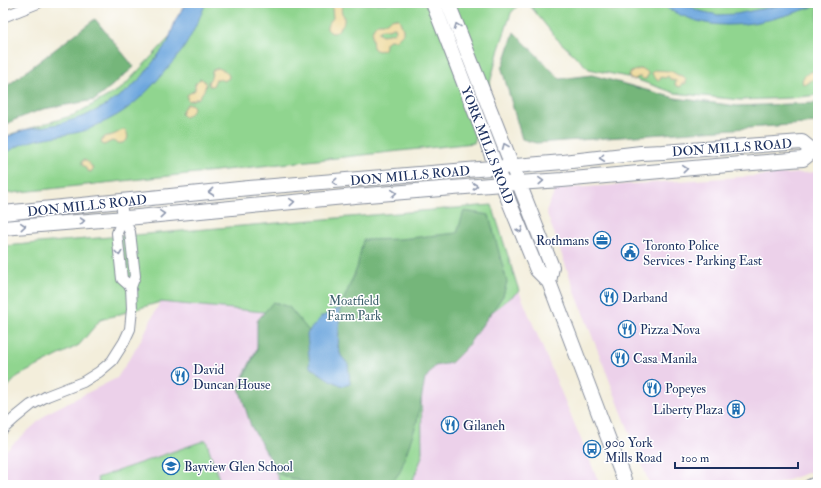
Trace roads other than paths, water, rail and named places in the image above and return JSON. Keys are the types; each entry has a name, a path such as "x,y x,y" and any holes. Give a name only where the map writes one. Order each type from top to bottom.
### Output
{"main road":[{"name":"YORK MILLS ROAD","path":"433,3 502,184 537,270 549,282 626,485"},
{"name":"YORK MILLS ROAD","path":"448,3 552,267 549,282"},
{"name":"DON MILLS ROAD","path":"3,213 249,188 497,168 640,153 802,142 816,151 803,160 562,180 519,182 3,228"},
{"path":"754,146 755,163"},
{"path":"662,171 663,152"}],"street":[{"path":"3,16 38,3"},
{"path":"3,429 32,405 48,396 83,382 99,372 112,361 124,342 130,329 132,309 131,287 135,276 130,232 124,218 121,202"},
{"path":"808,485 818,482"}],"water":[{"path":"186,3 206,3 185,47 158,80 135,102 117,115 85,131 41,139 20,145 3,156 3,137 5,135 9,136 24,130 59,124 85,116 105,106 127,91 142,77 168,42 176,19"},
{"path":"662,3 684,3 699,11 718,15 736,14 792,3 818,3 818,5 769,20 735,25 719,25 702,22 683,16 670,10"},
{"path":"340,308 338,347 341,356 348,364 350,384 343,386 330,380 310,367 307,334 321,317"}],"place":[{"name":"Rothmans","path":"602,240"},
{"name":"Toronto Police Services - Parking East","path":"630,252"},
{"name":"Darband","path":"609,297"},
{"name":"Pizza Nova","path":"627,329"},
{"name":"Casa Manila","path":"620,358"},
{"name":"David Duncan House","path":"180,376"},
{"name":"Popeyes","path":"652,388"},
{"name":"Liberty Plaza","path":"736,409"},
{"name":"Gilaneh","path":"450,425"},
{"name":"900 York Mills Road","path":"592,449"},
{"name":"Bayview Glen School","path":"171,466"}],"park label":[{"name":"Moatfield Farm Park","path":"354,308"}]}
